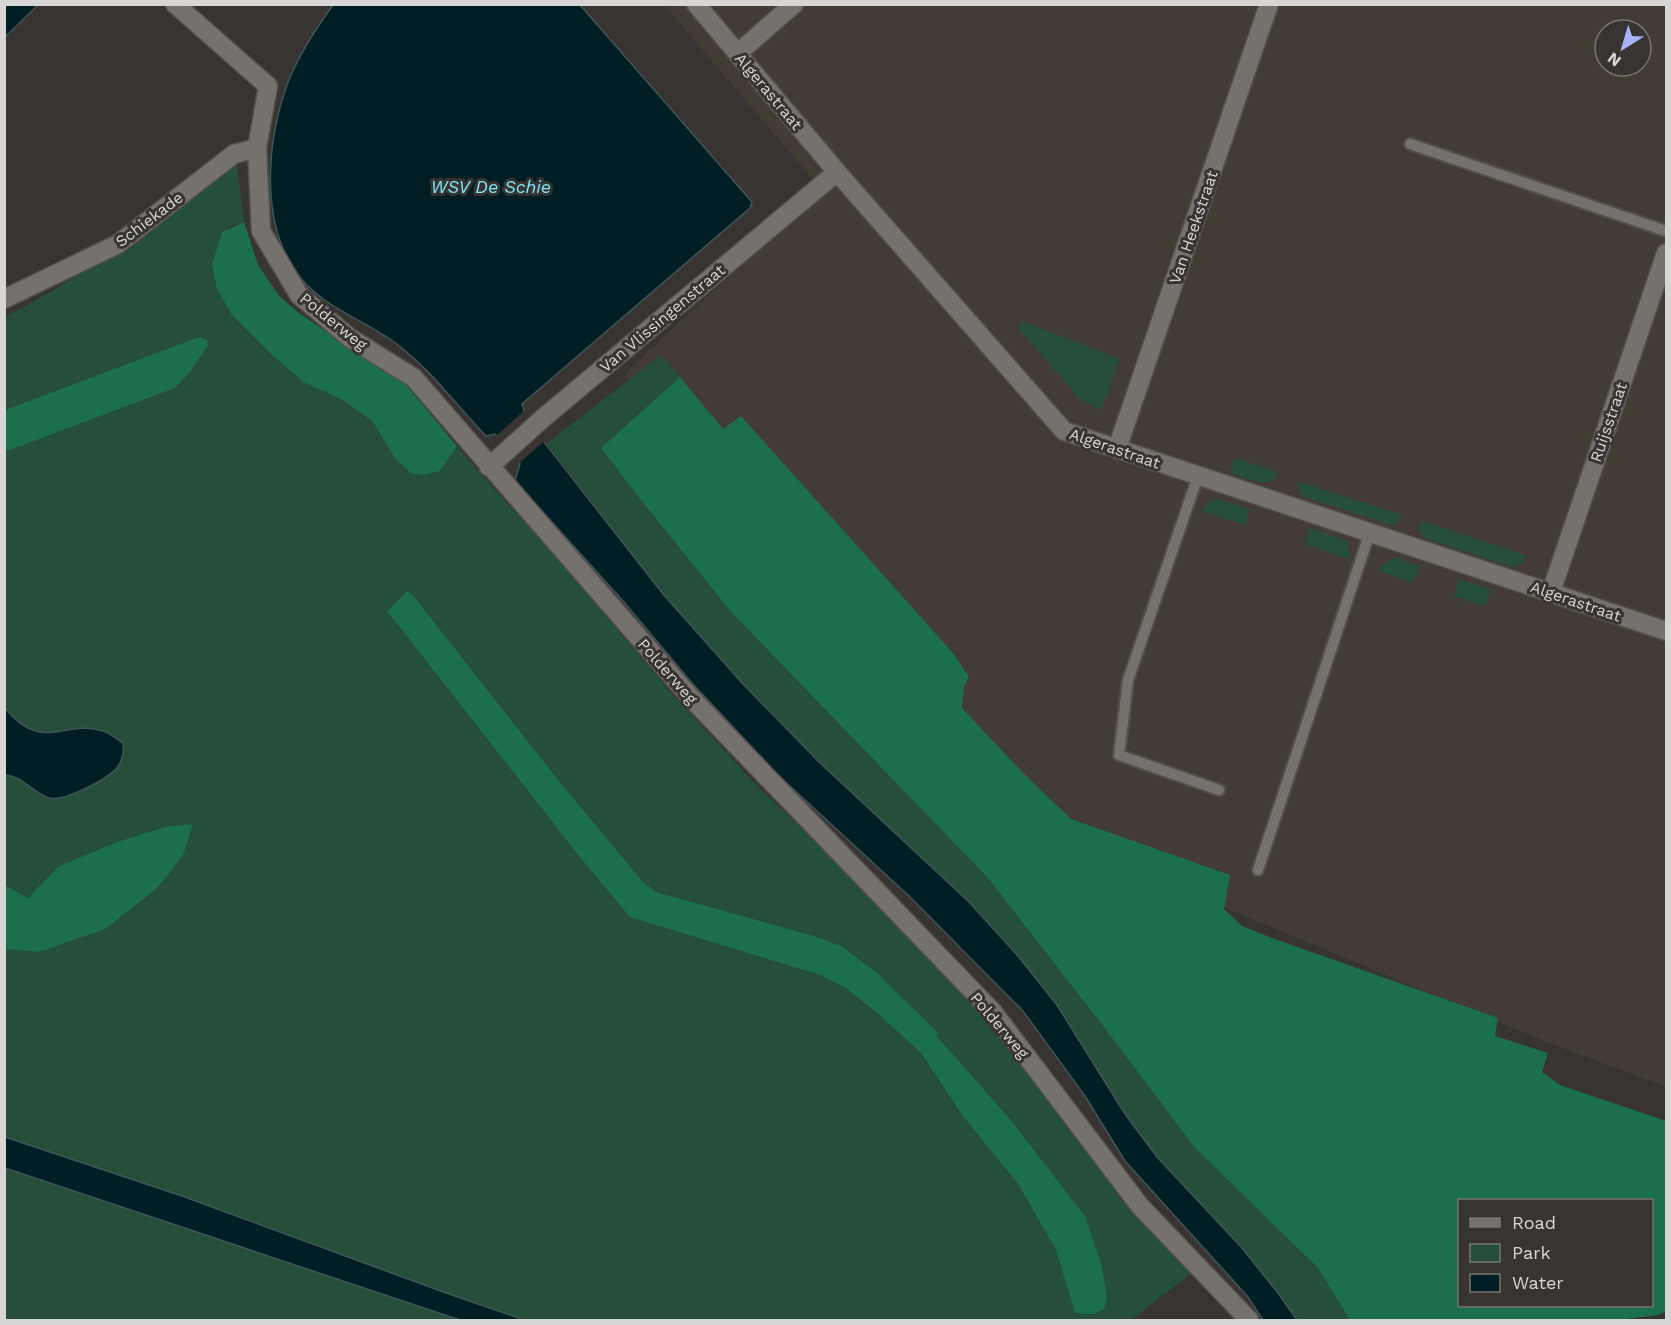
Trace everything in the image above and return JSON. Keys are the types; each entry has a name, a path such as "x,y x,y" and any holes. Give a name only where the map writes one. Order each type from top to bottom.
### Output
{"street":[{"name":"Polderweg","path":"175,4 268,86 257,148 261,231 299,295 350,338 414,378 495,461 691,698 993,1012 1140,1206 1250,1320"},
{"name":"Algerastraat","path":"696,4 837,172 1064,431 1666,631"},
{"path":"738,53 794,4"},
{"name":"Van Heekstraat","path":"1116,449 1269,4"},
{"name":"Schiekade","path":"4,299 118,244 234,154 257,148"},
{"name":"Van Vlissingenstraat","path":"495,461 538,422 837,172"},
{"name":"Ruijsstraat","path":"1551,592 1666,254"}],"lane":[{"path":"1410,144 1666,231"},
{"path":"1198,476 1128,680 1119,755 1219,790"},
{"path":"1258,870 1370,532"}],"shaded area":[{"path":"664,5 1666,5 1666,1087 1549,1043 1041,831 624,374 822,190"}],"green space":[{"path":"236,156 244,222 222,232 212,264 232,315 303,382 343,400 373,422 394,457 439,471 457,446 501,497 534,530 675,697 762,791 893,914 1005,1026 1192,1273 1131,1320 520,1320 182,1196 5,1137 5,949 39,952 156,889 183,855 165,827 117,842 59,866 28,898 5,885 5,775 18,779 39,794 51,799 70,795 86,729 52,732 32,729 14,718 5,708 5,452 175,388 190,372 208,346 207,340 199,337 5,410 5,317 113,253","holes":["407,591 413,595 555,776 643,882 656,892 814,936 841,946 938,1033 936,1035 1010,1119 1085,1216 1102,1267 1107,1298 1075,1313 1056,1250 1018,1184 962,1115 921,1053 876,1012 844,987 817,974 766,958 575,851 387,611"]},
{"path":"244,222 258,265 280,297 336,338 372,356 403,381 457,446 440,471 423,475 411,473 394,457 373,422 343,400 303,382 232,315 217,289 212,264 222,232"},
{"path":"1022,321 1120,359 1101,410 1080,399 1020,330"},
{"path":"199,337 207,340 208,346 190,372 175,388 5,452 5,410"},
{"path":"661,355 680,377 601,448 732,613 987,877 1195,1148 1318,1268 1350,1320 1297,1320 1242,1248 1157,1157 1125,1114 1057,1005 1018,956 969,902 818,761 743,684 663,594 547,443"},
{"path":"680,377 723,429 741,416 953,653 969,677 964,686 962,708 1025,775 1071,819 1230,875 1224,909 1242,926 1498,1018 1495,1036 1548,1053 1542,1072 1560,1085 1666,1121 1666,1311 1658,1315 1618,1320 1350,1320 1318,1268 1195,1148 987,877 732,613 601,448"},
{"path":"1235,458 1277,472 1274,480 1262,483 1230,473"},
{"path":"1299,482 1402,515 1399,521 1392,525 1302,496 1298,487"},
{"path":"1218,499 1250,509 1245,525 1202,511 1208,503"},
{"path":"1421,521 1525,555 1522,563 1513,567 1424,538 1419,529"},
{"path":"1310,528 1347,541 1351,560 1305,544"},
{"path":"1394,557 1419,566 1413,583 1379,571 1380,567"},
{"path":"1459,579 1491,590 1485,606 1454,596"},
{"path":"407,591 413,595 555,776 643,882 656,892 814,936 841,946 877,973 938,1033 936,1035 1010,1119 1085,1216 1102,1266 1107,1298 1104,1309 1093,1314 1075,1313 1056,1250 1018,1184 962,1115 921,1053 876,1012 844,987 817,974 630,917 575,851 387,611"},
{"path":"193,824 183,855 168,875 156,889 105,929 39,952 5,949 5,885 28,898 59,866 117,842 165,827"},
{"path":"4,1168 460,1320 5,1320"}],"water":[{"path":"5,4 38,4 38,5 5,37"},
{"name":"WSV De Schie","path":"333,5 580,5 752,202 750,208 522,404 524,410 522,414 663,594 743,684 818,761 969,902 1018,956 1057,1005 1125,1114 1157,1157 1242,1248 1297,1320 1263,1320 1248,1297 1125,1161 1085,1096 1023,1011 910,897 778,775 691,682 624,602 515,481 520,464 495,434 486,436 410,355 387,337 339,310 317,294 291,264 280,239 273,212 270,184 271,155 282,100 291,75 310,39"},
{"path":"5,708 18,722 30,729 42,732 89,728 108,733 123,743 120,763 103,779 84,789 64,797 43,796 17,778 5,775"},
{"path":"5,1137 182,1196 520,1320 460,1320 5,1168"}],"pier":[{"path":"526,409 525,413 547,439 516,466 494,438"}]}
